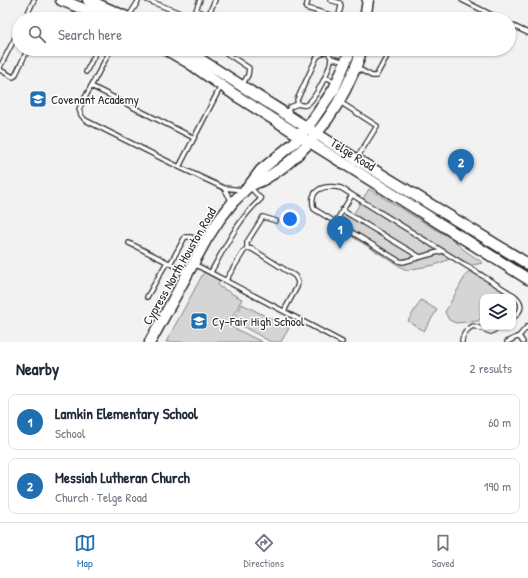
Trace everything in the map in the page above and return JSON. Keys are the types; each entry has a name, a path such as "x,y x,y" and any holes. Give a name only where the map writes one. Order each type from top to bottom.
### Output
{"main road":[{"path":"61,0 91,12"},
{"path":"88,0 114,12"},
{"path":"368,0 368,12"},
{"name":"Telge Road","path":"193,56 221,86 528,279"},
{"name":"Telge Road","path":"193,56 356,159 528,264"},
{"name":"Cypress North Houston Road","path":"150,342 205,243 219,220 233,202 247,188 261,170 284,151 304,139 316,134 339,101 351,65 351,56"},
{"name":"Cypress North Houston Road","path":"247,188 267,178 292,158 304,139 307,128 357,56"},
{"path":"282,125 287,139 284,151"},
{"path":"474,245 480,234"}],"lane":[{"path":"29,12 34,0"},
{"path":"133,12 139,0"},
{"path":"146,0 177,12"},
{"path":"200,0 196,10 200,12"},
{"path":"210,12 215,0"},
{"path":"308,0 306,8 320,12"},
{"path":"330,0 340,3 341,6 339,12"},
{"path":"462,0 486,12"},
{"path":"516,27 528,33"},
{"path":"12,44 0,70 13,77 15,76 25,56"},
{"path":"86,72 94,56"},
{"path":"107,56 79,110 85,120 224,188 247,188 261,200 254,205 242,222 211,272"},
{"path":"231,56 249,68 248,76 241,86"},
{"path":"298,104 297,100 318,56"},
{"path":"286,115 290,107 298,104 302,106 306,105 313,99 324,77 331,58 351,65 372,76 376,76 388,56"},
{"path":"324,77 337,83"},
{"path":"91,86 194,138"},
{"path":"179,167 221,86"},
{"path":"339,101 377,126 356,159"},
{"path":"442,251 420,258 399,261 314,209 312,202 314,195 320,188 326,186 341,188 442,251 510,294"},
{"path":"224,188 233,202"},
{"path":"335,223 352,195"},
{"path":"342,210 420,258"},
{"path":"226,280 247,248 247,242 263,217 276,220"},
{"path":"147,297 185,237 191,237 205,243"},
{"path":"129,243 188,273"},
{"path":"247,248 252,249 295,276 298,282 297,287 284,311"},
{"path":"194,263 342,342"},
{"path":"516,298 521,302 521,310 516,315"},
{"path":"462,342 464,334 467,330 473,326 480,328"},
{"path":"507,342 519,336 528,326"},
{"path":"485,330 491,332 495,330"},
{"path":"519,336 524,342 528,339"}],"shaded area":[{"path":"369,189 455,241 464,250 483,263 472,265 455,257 435,265 406,270 335,226 346,215 353,215"},
{"path":"474,270 482,272 484,278 506,292 506,294 480,294 480,319 478,321 456,323 449,320 445,312 467,273"},
{"path":"204,272 220,281 218,286 242,299 228,325 262,342 166,342"},
{"path":"421,300 437,310 424,331 408,321"},
{"path":"242,304 289,328 281,342 271,342 233,321"}],"place":[{"name":"Covenant Academy","path":"38,99"},
{"name":"Messiah Lutheran Church","path":"461,182"},
{"name":"Lamkin Elementary School","path":"340,249"},
{"name":"Cy-Fair High School","path":"199,321"}]}
